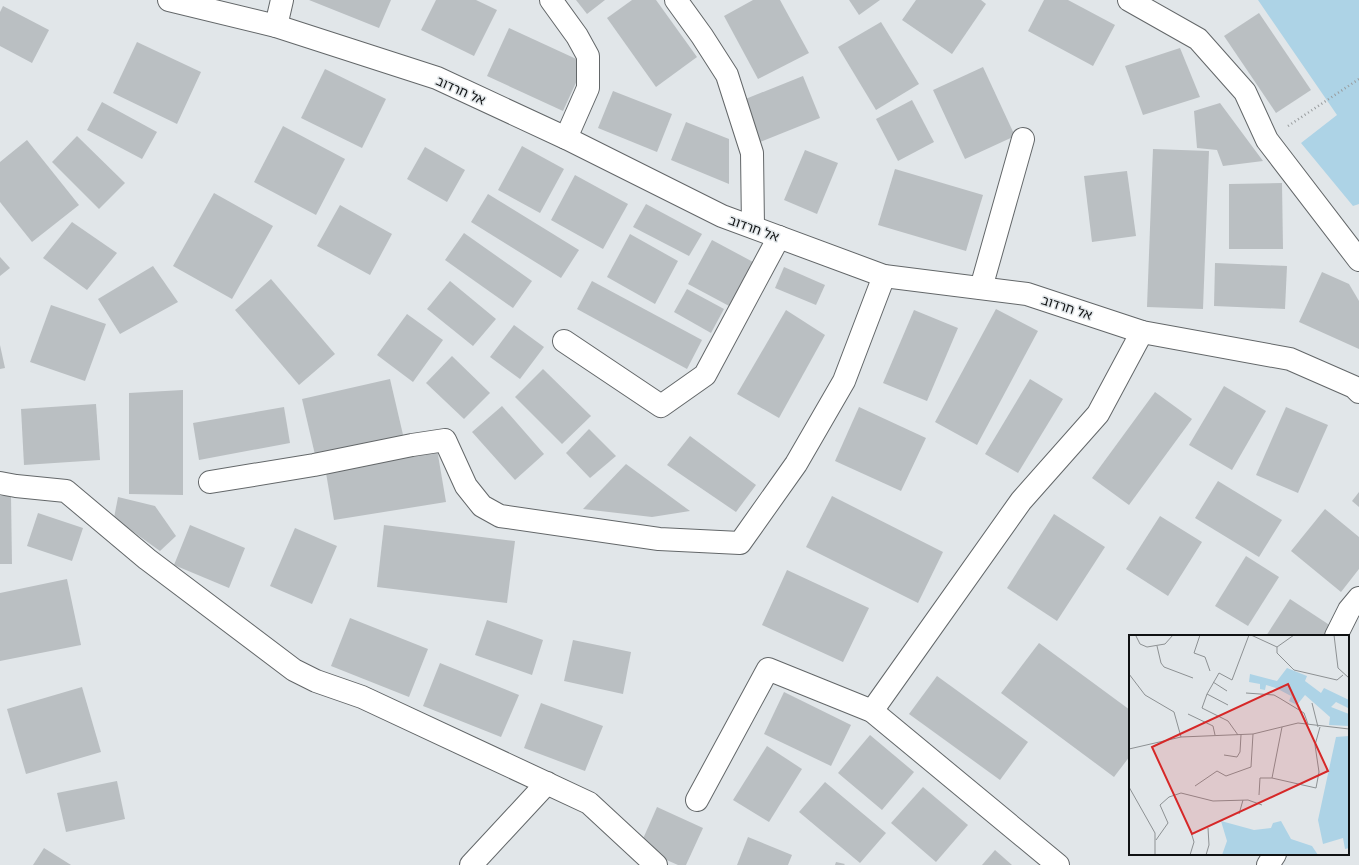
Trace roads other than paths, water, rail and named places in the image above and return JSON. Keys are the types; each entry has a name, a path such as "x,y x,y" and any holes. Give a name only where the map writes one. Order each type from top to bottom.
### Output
{"street":[{"name":"אל חרדוב","path":"169,0 276,26 437,78 566,138 722,216 884,276 1027,294 1142,332 1290,359 1354,387 1359,392"},
{"path":"276,26 282,0"},
{"path":"551,0 577,36 588,56 588,88 566,138"},
{"path":"676,0 702,36 729,82 752,153 753,227"},
{"path":"1129,0 1198,39 1245,92 1267,140 1359,260"},
{"path":"981,288 1023,139"},
{"path":"564,342 662,406 705,375 779,237"},
{"path":"210,482 314,465 412,445 445,440 466,486 482,506 500,516 659,539 740,543 796,464 844,381 884,276"},
{"path":"872,710 1021,502 1098,414 1142,332"},
{"path":"0,483 66,491 147,559 294,670 316,681 362,697 589,803 656,865"},
{"path":"1336,635 1349,610 1359,598"},
{"path":"697,800 768,669 872,710 1058,865"},
{"path":"471,865 547,783"},
{"path":"1268,865 1274,855"}]}
